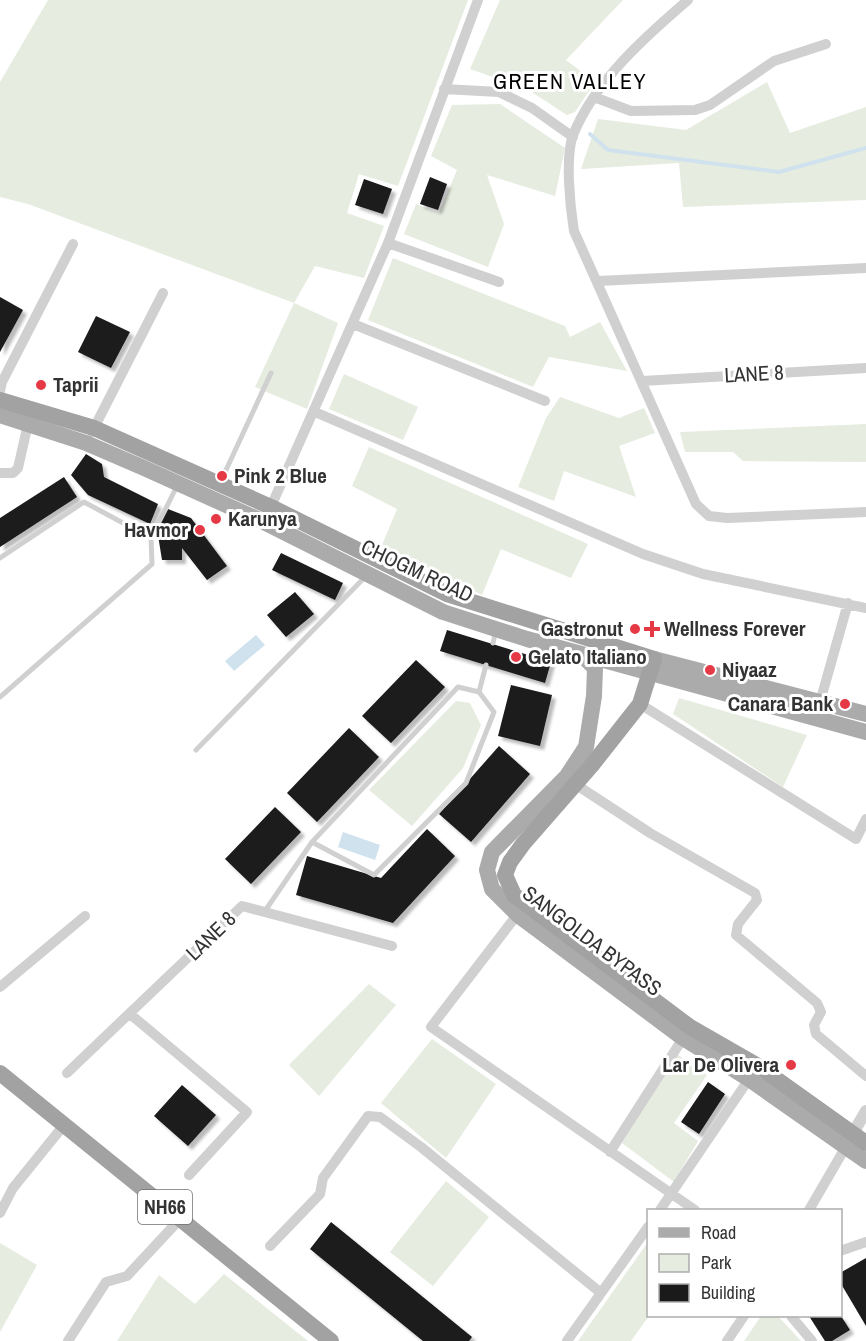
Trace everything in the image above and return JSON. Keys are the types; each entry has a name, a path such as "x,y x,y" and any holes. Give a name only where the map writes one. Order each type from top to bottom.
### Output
{"highway":[{"name":"CHOGM ROAD","path":"0,400 219,484 267,514 447,594 652,667"},
{"name":"SANGOLDA BYPASS","path":"652,667 640,704 510,862 505,875 522,909 687,1032 754,1073 855,1141"},
{"name":"NH66","path":"0,1073 331,1341"}],"main road":[{"name":"CHOGM ROAD","path":"0,416 28,424 90,435 177,485 267,514 368,574 495,636 820,702 866,714"},
{"name":"SANGOLDA BYPASS","path":"522,909 492,889 487,870 492,852 567,776 585,747 594,696 595,668 582,655"},
{"name":"CHOGM ROAD","path":"652,667 866,732"},
{"name":"SANGOLDA BYPASS","path":"855,1141 866,1161"}],"street":[{"path":"267,514 315,412 388,243 478,0"},
{"path":"688,0 644,38 594,97 573,137 568,199 574,231 696,504 709,516 727,518 866,512"},
{"path":"594,97 631,111 695,110 710,105 774,61 826,44"},
{"path":"444,89 499,92 532,108 573,137"},
{"path":"0,391 2,382 73,243"},
{"path":"388,243 500,282"},
{"path":"598,281 866,268"},
{"path":"90,435 163,293"},
{"path":"353,324 545,401"},
{"name":"LANE 8","path":"642,381 866,368"},
{"path":"315,412 643,554 703,574 866,608"},
{"path":"0,473 13,473 18,468 28,424"},
{"path":"820,702 848,603"},
{"path":"640,704 861,842 866,819"},
{"path":"575,784 650,833 754,893 757,900 738,924 736,935 820,1006 814,1024 816,1034 866,1076"},
{"name":"LANE 8","path":"67,1073 242,906 392,946"},
{"path":"522,909 431,1027 671,1196 693,1209"},
{"path":"0,987 85,916"},
{"path":"130,1014 247,1112 189,1175"},
{"path":"610,1152 687,1032"},
{"path":"661,1209 754,1073"},
{"path":"810,1209 855,1141 866,1111"},
{"path":"270,1246 320,1194 323,1178 368,1116 380,1117 421,1147 601,1293"},
{"path":"0,1213 13,1188 64,1125"},
{"path":"68,1341 106,1282 128,1276 180,1219"},
{"path":"567,1341 647,1228"},
{"path":"842,1250 866,1242"},
{"path":"727,1341 743,1317"},
{"path":"792,1317 812,1341"}],"lane":[{"path":"219,484 271,373"},
{"path":"0,697 152,564 151,538 177,485"},
{"path":"0,558 84,502 151,538"},
{"path":"196,750 368,574"},
{"path":"479,692 486,664"},
{"path":"265,912 312,842 458,687 479,692 494,712 466,783 374,875 312,842"}],"green space":[{"path":"48,0 468,0 398,186 359,174 347,213 384,226 364,278 315,266 294,303 28,204 0,197 0,82"},
{"path":"500,0 623,0 566,60 595,82 575,112 567,115 527,89 470,69"},
{"path":"767,82 790,133 866,107 866,200 683,207 679,163 581,169 598,119 686,130"},
{"path":"500,104 565,148 555,196 487,175 504,224 488,267 404,234 416,204 439,213 457,170 431,156 452,105"},
{"path":"393,258 565,326 570,337 600,322 627,371 549,357 533,387 368,320"},
{"path":"294,303 338,323 307,409 255,387"},
{"path":"344,374 418,407 403,440 329,409"},
{"path":"560,397 619,418 644,408 655,433 619,446 636,497 564,471 554,501 518,487 546,418"},
{"path":"866,424 866,462 743,461 733,452 685,452 680,432"},
{"path":"369,447 588,544 571,578 501,549 482,595 382,545 397,509 352,486"},
{"path":"679,698 807,735 783,787 673,714"},
{"path":"456,701 470,703 481,725 463,768 412,826 369,790"},
{"path":"369,984 396,1005 319,1096 289,1065"},
{"path":"432,1039 496,1084 446,1158 381,1103"},
{"path":"677,1054 707,1075 674,1123 698,1141 674,1182 622,1143"},
{"path":"446,1181 489,1217 433,1286 390,1252"},
{"path":"0,1243 37,1265 0,1332"},
{"path":"647,1243 648,1317 631,1341 578,1341"},
{"path":"224,1274 308,1341 117,1341 159,1275 195,1304"},
{"path":"760,1317 779,1317 801,1341 744,1341"}],"water":[{"path":"256,635 265,645 234,671 225,661"},
{"path":"343,832 380,845 375,860 338,847"}],"building":[{"path":"430,177 447,184 438,210 420,204"},
{"path":"364,179 392,189 383,214 355,205"},
{"path":"0,297 23,310 0,352"},
{"path":"96,316 130,332 111,368 78,352"},
{"path":"86,454 102,464 104,477 158,504 150,524 88,495 71,475"},
{"path":"64,477 77,497 0,547 0,518"},
{"path":"168,509 191,518 227,566 207,580 182,548 182,560 162,560 157,529"},
{"path":"281,553 343,583 335,600 272,570"},
{"path":"295,592 314,614 286,637 267,615"},
{"path":"447,630 551,662 545,683 440,651"},
{"path":"416,660 445,687 391,743 362,716"},
{"path":"511,685 552,695 540,746 498,736"},
{"path":"349,728 379,757 317,822 287,793"},
{"path":"499,746 530,774 471,842 439,814"},
{"path":"275,807 301,832 251,884 225,859"},
{"path":"427,829 455,856 393,923 296,895 307,856 381,878"},
{"path":"708,1082 725,1094 699,1134 681,1122"},
{"path":"182,1085 216,1115 188,1146 154,1116"},
{"path":"331,1222 472,1337 469,1341 423,1341 310,1249"},
{"path":"866,1258 866,1326 842,1285 842,1272"},
{"path":"810,1317 842,1317 850,1330 832,1341 825,1341"}],"waterway":[{"path":"590,134 608,150 779,172 866,148"}],"place":[{"name":"Taprii","path":"41,385"},
{"name":"Pink 2 Blue","path":"222,476"},
{"name":"Karunya","path":"216,519"},
{"name":"Havmor","path":"200,530"},
{"name":"Gastronut","path":"635,629"},
{"name":"Wellness Forever","path":"652,629"},
{"name":"Gelato Italiano","path":"516,657"},
{"name":"Niyaaz","path":"710,670"},
{"name":"Canara Bank","path":"845,704"},
{"name":"Lar De Olivera","path":"791,1065"}],"district":[{"name":"GREEN VALLEY","path":"570,81"}]}
